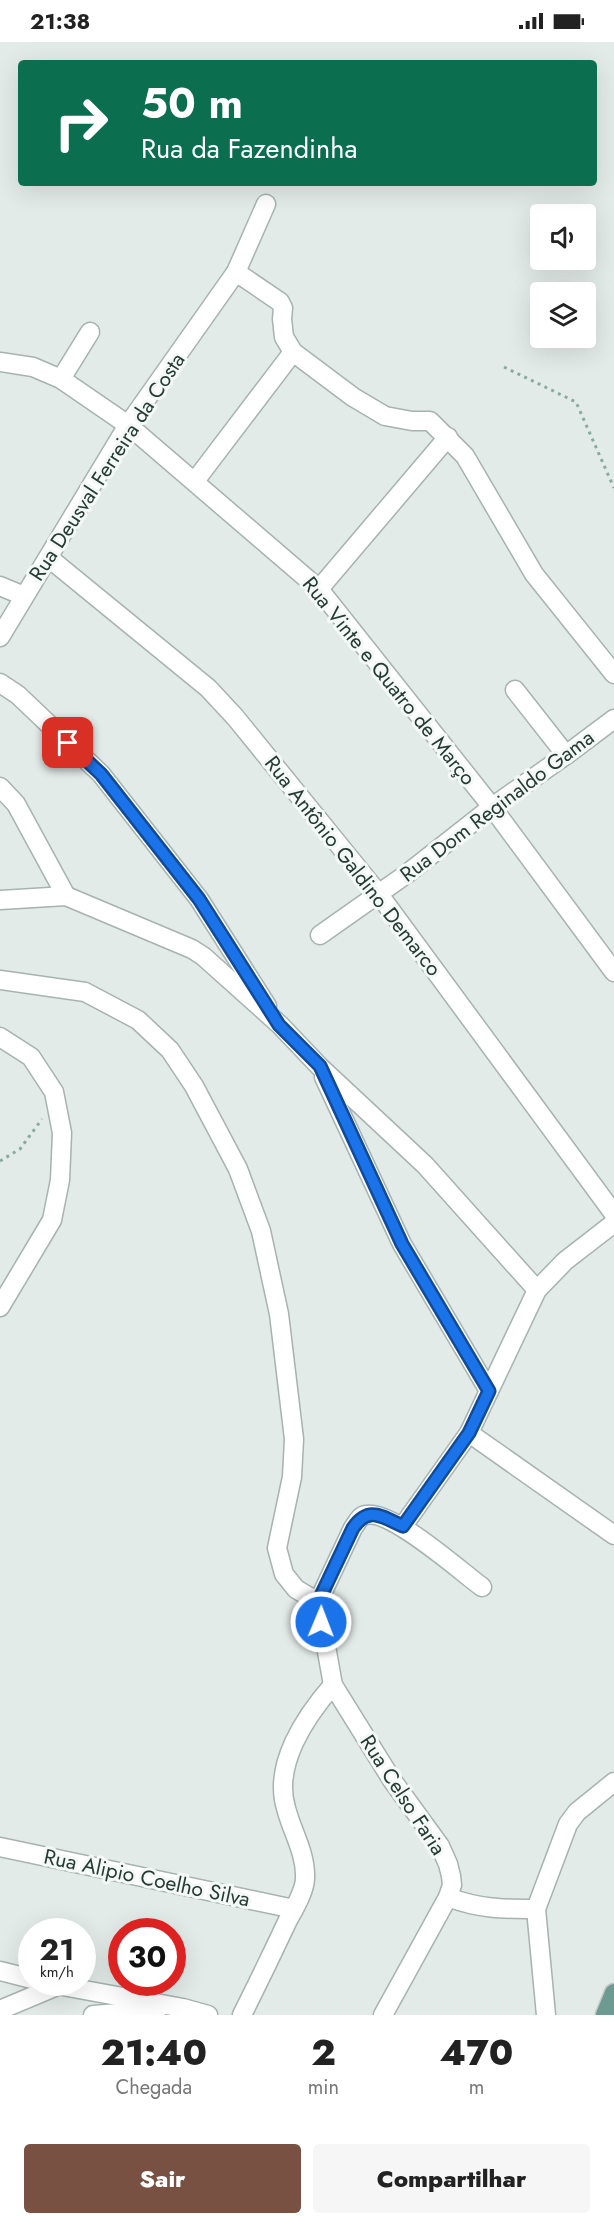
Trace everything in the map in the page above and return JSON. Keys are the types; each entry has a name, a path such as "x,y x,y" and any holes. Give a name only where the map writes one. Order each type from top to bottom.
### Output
{"street":[{"name":"Rua Deusval Ferreira da Costa","path":"0,637 128,425 236,272 266,204"},
{"path":"236,272 280,302 283,308 284,337 293,352 353,397 384,416 412,421 430,421 448,437 465,456 534,574 614,674"},
{"path":"61,379 90,332"},
{"path":"195,481 293,352"},
{"name":"Rua Vinte e Quatro de Março","path":"0,362 33,367 61,379 128,425 319,589 492,807 614,972"},
{"path":"319,589 448,437"},
{"name":"Rua Antônio Galdino Demarco","path":"49,558 218,698 378,893 614,1214"},
{"path":"0,586 24,596"},
{"path":"0,683 18,695 101,774 199,899 279,1025"},
{"path":"515,690 566,755"},
{"name":"Rua Dom Reginaldo Gama","path":"320,935 408,873 492,807 614,719"},
{"path":"0,787 16,804 66,896"},
{"path":"0,900 66,896 192,949 203,956 279,1025 425,1165 537,1290"},
{"path":"0,980 85,992 138,1020 170,1050 194,1086 238,1169 264,1241 279,1314 294,1440 292,1477 277,1548 284,1574 296,1589 318,1602 353,1528 361,1517 367,1514 376,1515 403,1526 482,1587"},
{"path":"0,1037 31,1057 54,1092 62,1133 60,1180 52,1220 0,1307"},
{"path":"320,1066 402,1244 489,1391"},
{"path":"403,1526 469,1433 537,1290 565,1261 614,1223"},
{"path":"469,1433 614,1535"},
{"name":"Rua Celso Faria","path":"318,1602 333,1685 392,1780 440,1846 451,1876 452,1885 448,1897 383,2015"},
{"path":"242,2015 306,1880 301,1849 285,1807 281,1783 285,1764 309,1715 333,1685"},
{"path":"546,2015 536,1909 568,1824 576,1812 614,1782"},
{"name":"Rua Alipio Coelho Silva","path":"0,1847 294,1909"},
{"path":"448,1897 470,1905 497,1909 536,1909"},
{"path":"0,1971 18,1976"},
{"path":"96,1992 183,2008 208,2015"},
{"path":"0,2010 28,1996"},
{"path":"93,2015 183,2008"}],"path":[{"path":"504,367 576,402 614,488"},
{"path":"0,1161 20,1149 40,1125 54,1092"}],"route":[{"path":"68,743 101,774 199,899 279,1025 320,1066 402,1244 489,1391 469,1433 403,1526 376,1515 367,1514 361,1517 353,1528 318,1602 321,1622"}]}
